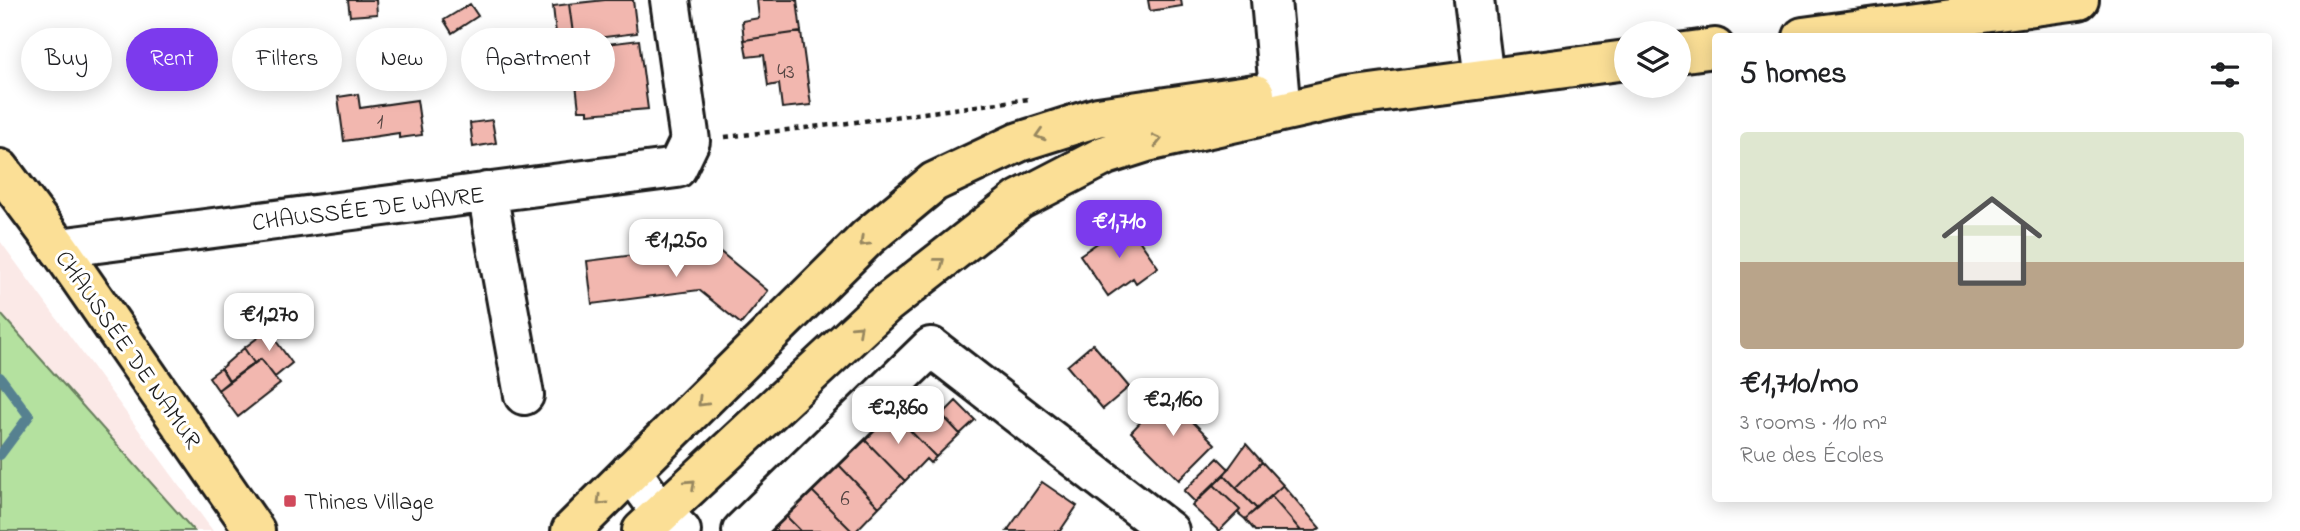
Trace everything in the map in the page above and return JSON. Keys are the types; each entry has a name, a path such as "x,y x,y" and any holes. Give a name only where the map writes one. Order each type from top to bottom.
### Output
{"main road":[{"path":"1833,33 2080,0"},
{"path":"1691,51 1712,48"},
{"path":"661,524 886,304 1019,200 1106,155 1147,142 1348,97 1614,62"},
{"path":"571,531 868,237 934,182 1018,142 1098,117 1279,90 1348,97"},
{"name":"CHAUSSÉE DE NAMUR","path":"0,169 59,248 255,531"}],"street":[{"path":"670,0 683,154"},
{"path":"1271,0 1279,90"},
{"path":"1474,0 1484,79"},
{"path":"1098,117 1106,155"},
{"name":"CHAUSSÉE DE WAVRE","path":"59,248 487,192 683,154"},
{"path":"487,192 524,395"},
{"path":"743,531 931,347 1169,531"},
{"path":"631,471 661,524"}],"path":[{"path":"683,154 848,123 1037,97"}],"shaded area":[{"path":"0,241 213,531 0,531"}],"green space":[{"path":"0,313 194,531 0,531"}],"building":[{"path":"348,0 376,0 377,14 350,16"},
{"path":"633,0 637,33 615,36 615,28 572,28 569,4"},
{"path":"757,0 797,0 801,32 744,40 742,21 759,18"},
{"path":"1148,0 1181,0 1182,6 1150,11"},
{"path":"470,4 478,16 452,33 444,20"},
{"path":"569,4 572,28 555,28 553,6"},
{"path":"801,32 811,105 782,108 779,84 768,86 764,55 747,57 744,40"},
{"path":"639,40 648,109 588,114 588,110 579,110 577,91 615,91 615,43"},
{"path":"358,94 360,108 417,100 422,135 399,138 399,133 344,141 338,97"},
{"path":"492,120 496,143 473,147 470,123"},
{"path":"1127,223 1158,267 1136,283 1133,278 1108,296 1080,255"},
{"path":"712,245 768,291 741,324 699,290 592,304 587,261"},
{"path":"268,330 292,363 275,377 261,359 254,363 244,348"},
{"path":"1093,344 1129,387 1103,409 1067,366"},
{"path":"244,348 254,363 229,381 221,368"},
{"path":"261,359 280,384 238,417 218,390"},
{"path":"221,368 229,381 218,390 209,377"},
{"path":"919,390 960,434 936,457 894,414"},
{"path":"1166,395 1215,444 1179,480 1131,432"},
{"path":"956,401 975,420 960,434 942,415"},
{"path":"890,410 936,457 930,463 926,459 905,481 862,437"},
{"path":"864,439 905,481 879,507 838,464"},
{"path":"1246,444 1262,462 1236,488 1224,475"},
{"path":"1218,458 1229,469 1195,502 1184,491"},
{"path":"1262,462 1283,485 1257,509 1236,488"},
{"path":"838,464 879,507 856,531 852,531 811,490"},
{"path":"1224,475 1257,509 1245,519 1238,513 1240,510 1214,485"},
{"path":"1042,482 1077,506 1060,531 1007,531"},
{"path":"1214,485 1240,510 1219,531 1192,506"},
{"path":"1283,485 1320,528 1316,531 1301,531 1271,496"},
{"path":"811,490 852,531 801,531 785,515"},
{"path":"1271,496 1301,531 1255,531 1245,519"},
{"path":"785,515 801,531 770,531"}],"waterway":[{"path":"0,377 29,416 0,455"}],"place":[{"name":"Thines Village","path":"290,501"}]}
